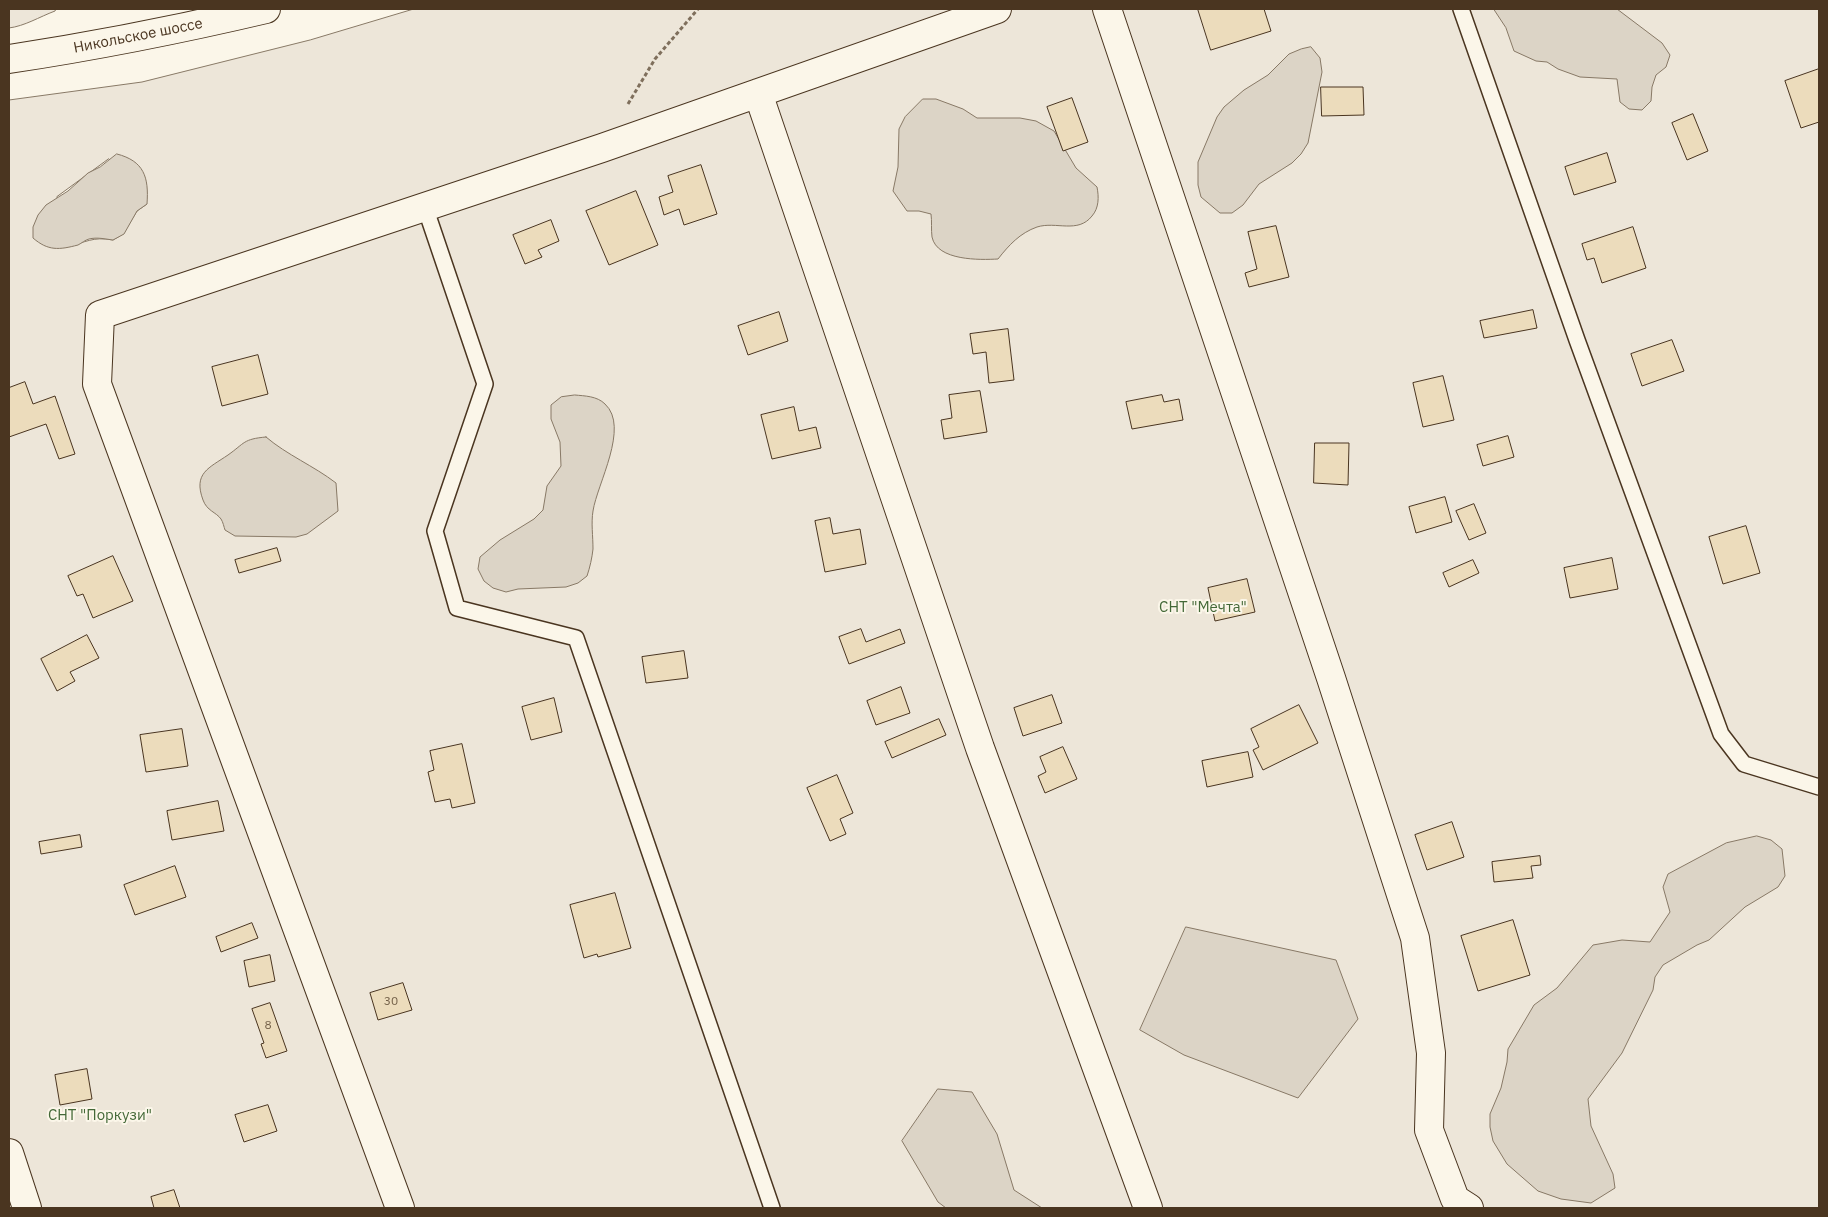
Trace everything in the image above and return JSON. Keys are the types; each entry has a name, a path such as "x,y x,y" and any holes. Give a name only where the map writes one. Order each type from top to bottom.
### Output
{"street":[{"name":"Никольское шоссе","path":"9,59 70,50 266,9"},
{"path":"400,1208 97,384 100,315 602,148 997,9"},
{"path":"1107,9 1331,678 1415,938 1431,1053 1429,1130 1455,1199 1469,1208"},
{"path":"758,93 980,748 1148,1208"},
{"path":"9,1153 27,1208"}],"lane":[{"path":"1461,9 1580,349 1721,734 1744,764 1819,787"},
{"path":"425,207 485,384 435,531 457,608 576,638 772,1208"}],"path":[{"path":"602,148 655,59 698,9"}],"green space":[{"path":"9,9 56,9 26,23 9,28"},
{"name":"СНТ \"Мечта\"","path":"414,9 1819,9 1819,1208 9,1208 9,100 142,82 310,40","holes":["109,159 147,204 137,211 123,234 113,240 94,239 67,246 57,197"]}],"shaded area":[{"path":"1494,9 1617,9 1662,43 1670,55 1666,67 1656,75 1652,87 1651,101 1642,110 1629,109 1620,102 1617,79 1580,77 1558,69 1547,62 1536,61 1514,51 1506,28"},
{"path":"1311,47 1320,58 1322,72 1308,143 1292,163 1259,184 1243,205 1232,213 1220,213 1201,197 1198,185 1198,162 1217,117 1224,107 1244,90 1268,75 1289,54"},
{"path":"923,99 936,99 963,109 977,118 1020,118 1036,121 1054,131 1076,168 1097,187 1098,202 1092,216 1086,221 1073,226 1037,227 1015,240 998,259 971,259 950,255 942,251 932,237 931,214 907,211 893,191 898,167 899,129 905,117"},
{"path":"117,154 126,157 139,166 146,178 147,186 147,204 137,211 124,234 113,240 92,238 78,245 65,248 49,247 33,238 33,227 38,215 46,205"},
{"path":"575,395 591,397 602,401 612,414 614,427 610,456 593,511 593,549 587,576 578,583 566,587 518,589 506,592 493,588 484,581 478,569 480,557 500,540 534,519 543,510 547,486 561,466 560,442 551,419 551,405 561,397"},
{"path":"266,437 336,483 338,511 307,534 296,537 235,536 225,530 221,519 207,507 203,500 200,483 209,468 245,442"},
{"path":"1757,836 1771,840 1782,849 1785,876 1778,887 1745,907 1709,940 1663,965 1655,977 1653,990 1622,1053 1588,1099 1591,1126 1613,1174 1615,1188 1591,1203 1561,1199 1538,1191 1507,1164 1493,1141 1490,1127 1490,1114 1501,1088 1508,1049 1534,1005 1557,988 1593,945 1622,940 1650,942 1670,912 1663,887 1668,874 1726,843"},
{"path":"1186,927 1336,960 1358,1019 1298,1098 1184,1055 1140,1030"},
{"path":"938,1089 972,1092 997,1134 1014,1190 1042,1208 946,1208 938,1202 902,1141"}],"building":[{"path":"1198,9 1264,9 1271,31 1211,50"},
{"path":"1819,69 1819,122 1801,128 1785,81"},
{"path":"1321,87 1363,87 1364,115 1322,116"},
{"path":"1072,98 1088,142 1063,151 1047,107"},
{"path":"1693,114 1708,151 1687,160 1672,123"},
{"path":"1607,153 1616,182 1574,195 1565,167"},
{"path":"701,165 717,214 684,225 679,209 664,215 659,197 673,192 668,176"},
{"path":"636,191 658,245 609,265 586,211"},
{"path":"551,220 559,241 538,250 542,257 525,264 513,235"},
{"path":"1276,226 1289,277 1249,287 1245,273 1257,269 1248,232"},
{"path":"1633,227 1646,268 1602,283 1594,258 1587,260 1582,244"},
{"path":"1533,310 1537,328 1484,338 1480,321"},
{"path":"779,312 788,341 748,355 738,326"},
{"path":"1008,329 1014,380 989,383 986,352 973,354 970,334"},
{"path":"1672,340 1684,371 1642,386 1631,354"},
{"path":"258,355 268,394 222,406 212,367"},
{"path":"1443,376 1454,420 1423,427 1413,383"},
{"path":"25,382 33,404 55,396 75,454 59,459 46,424 9,437 9,388"},
{"path":"980,391 987,432 944,439 941,420 952,418 949,395"},
{"path":"1162,395 1164,402 1179,399 1183,420 1132,429 1126,402"},
{"path":"794,407 799,431 816,427 821,448 772,459 761,415"},
{"path":"1508,436 1514,457 1483,466 1477,445"},
{"path":"1315,443 1349,443 1348,485 1314,483"},
{"path":"1445,497 1452,522 1416,533 1409,507"},
{"path":"1474,504 1486,533 1469,540 1456,511"},
{"path":"830,518 833,534 860,529 866,564 825,572 815,521"},
{"path":"1746,526 1760,573 1723,584 1709,537"},
{"path":"277,548 281,561 239,573 235,560"},
{"path":"113,556 133,601 93,618 83,594 77,596 68,576"},
{"path":"1612,558 1618,589 1570,598 1564,568"},
{"path":"1473,560 1479,573 1449,587 1443,573"},
{"path":"1247,579 1255,612 1215,621 1208,588"},
{"path":"861,629 866,642 900,629 905,643 849,664 839,637"},
{"path":"87,635 99,658 70,672 75,681 57,691 41,659"},
{"path":"684,651 688,678 646,683 642,657"},
{"path":"901,687 910,713 876,725 867,701"},
{"path":"1052,695 1062,723 1023,736 1014,708"},
{"path":"554,698 562,732 531,740 522,707"},
{"path":"1299,705 1318,743 1263,770 1253,750 1259,747 1251,729"},
{"path":"939,719 946,735 892,758 885,742"},
{"path":"182,729 188,766 146,772 140,735"},
{"path":"462,744 475,803 452,808 450,799 435,802 428,772 434,770 430,751"},
{"path":"1063,747 1077,779 1045,793 1038,776 1046,772 1040,757"},
{"path":"1248,752 1253,777 1207,787 1202,761"},
{"path":"837,775 853,813 840,819 846,834 830,841 807,788"},
{"path":"218,801 224,831 172,840 167,811"},
{"path":"1452,822 1464,857 1427,870 1415,835"},
{"path":"80,835 82,847 41,854 39,842"},
{"path":"1540,856 1541,865 1531,866 1533,878 1494,882 1492,862"},
{"path":"175,866 186,897 135,915 124,885"},
{"path":"615,893 631,948 598,957 597,954 584,958 570,905"},
{"path":"1513,920 1530,975 1478,991 1461,936"},
{"path":"252,923 258,938 221,952 216,937"},
{"path":"270,955 275,981 249,987 244,961"},
{"path":"403,983 412,1010 378,1020 370,993"},
{"path":"270,1003 287,1051 266,1058 261,1044 264,1043 252,1009"},
{"path":"87,1069 92,1099 60,1105 55,1075"},
{"path":"268,1105 277,1131 244,1142 235,1115"},
{"path":"174,1190 180,1208 154,1208 151,1197"}],"park label":[{"name":"СНТ \"Поркузи\"","path":"100,1116"}]}
